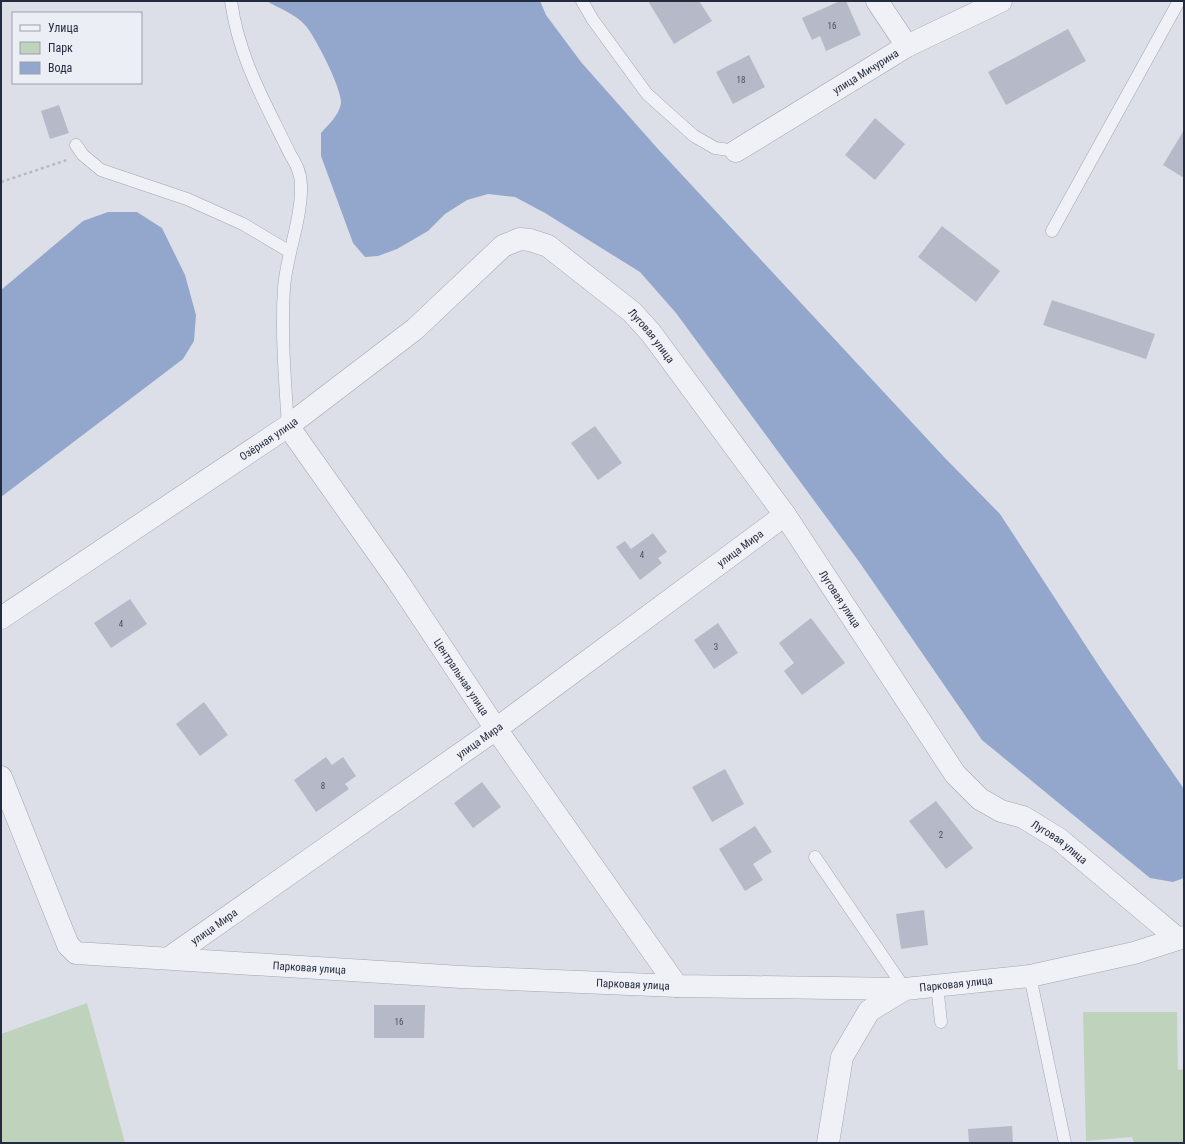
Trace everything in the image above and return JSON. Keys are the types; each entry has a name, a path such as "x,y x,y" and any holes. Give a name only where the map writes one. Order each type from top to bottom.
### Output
{"street":[{"path":"877,1 907,46"},
{"name":"улица Мичурина","path":"736,151 907,46 1001,1"},
{"name":"Озёрная улица","path":"1,618 288,426 415,329 503,246 520,239"},
{"name":"Луговая улица","path":"520,239 530,240 548,246 632,312 651,332 785,515 955,774 980,799 1001,811 1023,817 1059,839 1181,938"},
{"name":"Центральная улица","path":"288,426 397,580 496,728 677,986"},
{"name":"улица Мира","path":"169,958 496,728 785,515"},
{"name":"Парковая улица","path":"1,777 68,945 76,953 461,977 677,986 905,989 1030,976 1134,953 1181,938"},
{"path":"828,1143 842,1057 869,1012 905,989"}],"lane":[{"path":"231,1 234,25 248,70 298,167 301,184 299,209 284,285 282,338 288,426"},
{"path":"582,1 593,20 647,94 694,136 715,148 736,151"},
{"path":"1052,231 1179,1"},
{"path":"80,150 101,170 187,199 243,224 290,252"},
{"path":"815,857 905,989"},
{"path":"1030,976 1065,1143"},
{"path":"937,985 941,1022"}],"path":[{"path":"1,182 80,150"}],"green space":[{"path":"87,1003 125,1143 1,1143 1,1034"},
{"path":"1083,1012 1177,1012 1178,1070 1184,1069 1184,1143 1134,1143 1132,1137 1086,1141"}],"water":[{"path":"266,1 540,1 546,15 581,62 658,149 944,457 1000,514 1103,672 1184,789 1184,878 1173,882 1150,878 982,740 860,563 676,313 640,272 545,213 515,197 488,194 467,200 445,214 428,231 397,249 378,256 365,257 353,243 321,156 321,133 333,119 341,103 333,75 321,51 305,25 292,14"},
{"path":"108,212 137,212 162,228 185,275 196,315 194,341 183,359 1,497 1,290 83,221"}],"building":[{"path":"648,1 699,1 712,21 674,44"},
{"path":"840,1 846,1 861,35 826,51 820,36 812,40 802,18"},
{"path":"1068,29 1086,61 1006,105 988,72"},
{"path":"749,55 765,87 733,104 716,72"},
{"path":"59,105 69,133 50,139 41,111"},
{"path":"875,118 905,144 875,180 845,155"},
{"path":"1184,130 1184,178 1163,165"},
{"path":"942,226 1000,271 976,302 918,257"},
{"path":"1052,300 1155,334 1146,359 1043,325"},
{"path":"595,426 622,463 598,480 571,443"},
{"path":"653,533 667,552 658,558 662,563 640,580 616,547 625,541 631,549"},
{"path":"130,599 147,624 111,648 94,623"},
{"path":"811,618 845,663 802,695 784,671 794,663 779,643"},
{"path":"718,623 738,653 714,669 694,640"},
{"path":"204,702 228,735 200,756 176,724"},
{"path":"326,757 332,765 343,757 356,776 345,784 349,789 316,812 294,780"},
{"path":"725,769 744,804 712,822 692,787"},
{"path":"482,782 501,807 473,828 454,803"},
{"path":"936,801 973,848 946,869 909,821"},
{"path":"755,826 772,852 753,864 763,880 745,891 719,849"},
{"path":"924,910 928,945 901,949 896,914"},
{"path":"374,1005 425,1005 424,1038 374,1038"},
{"path":"1012,1126 1013,1143 969,1143 968,1129"}]}
